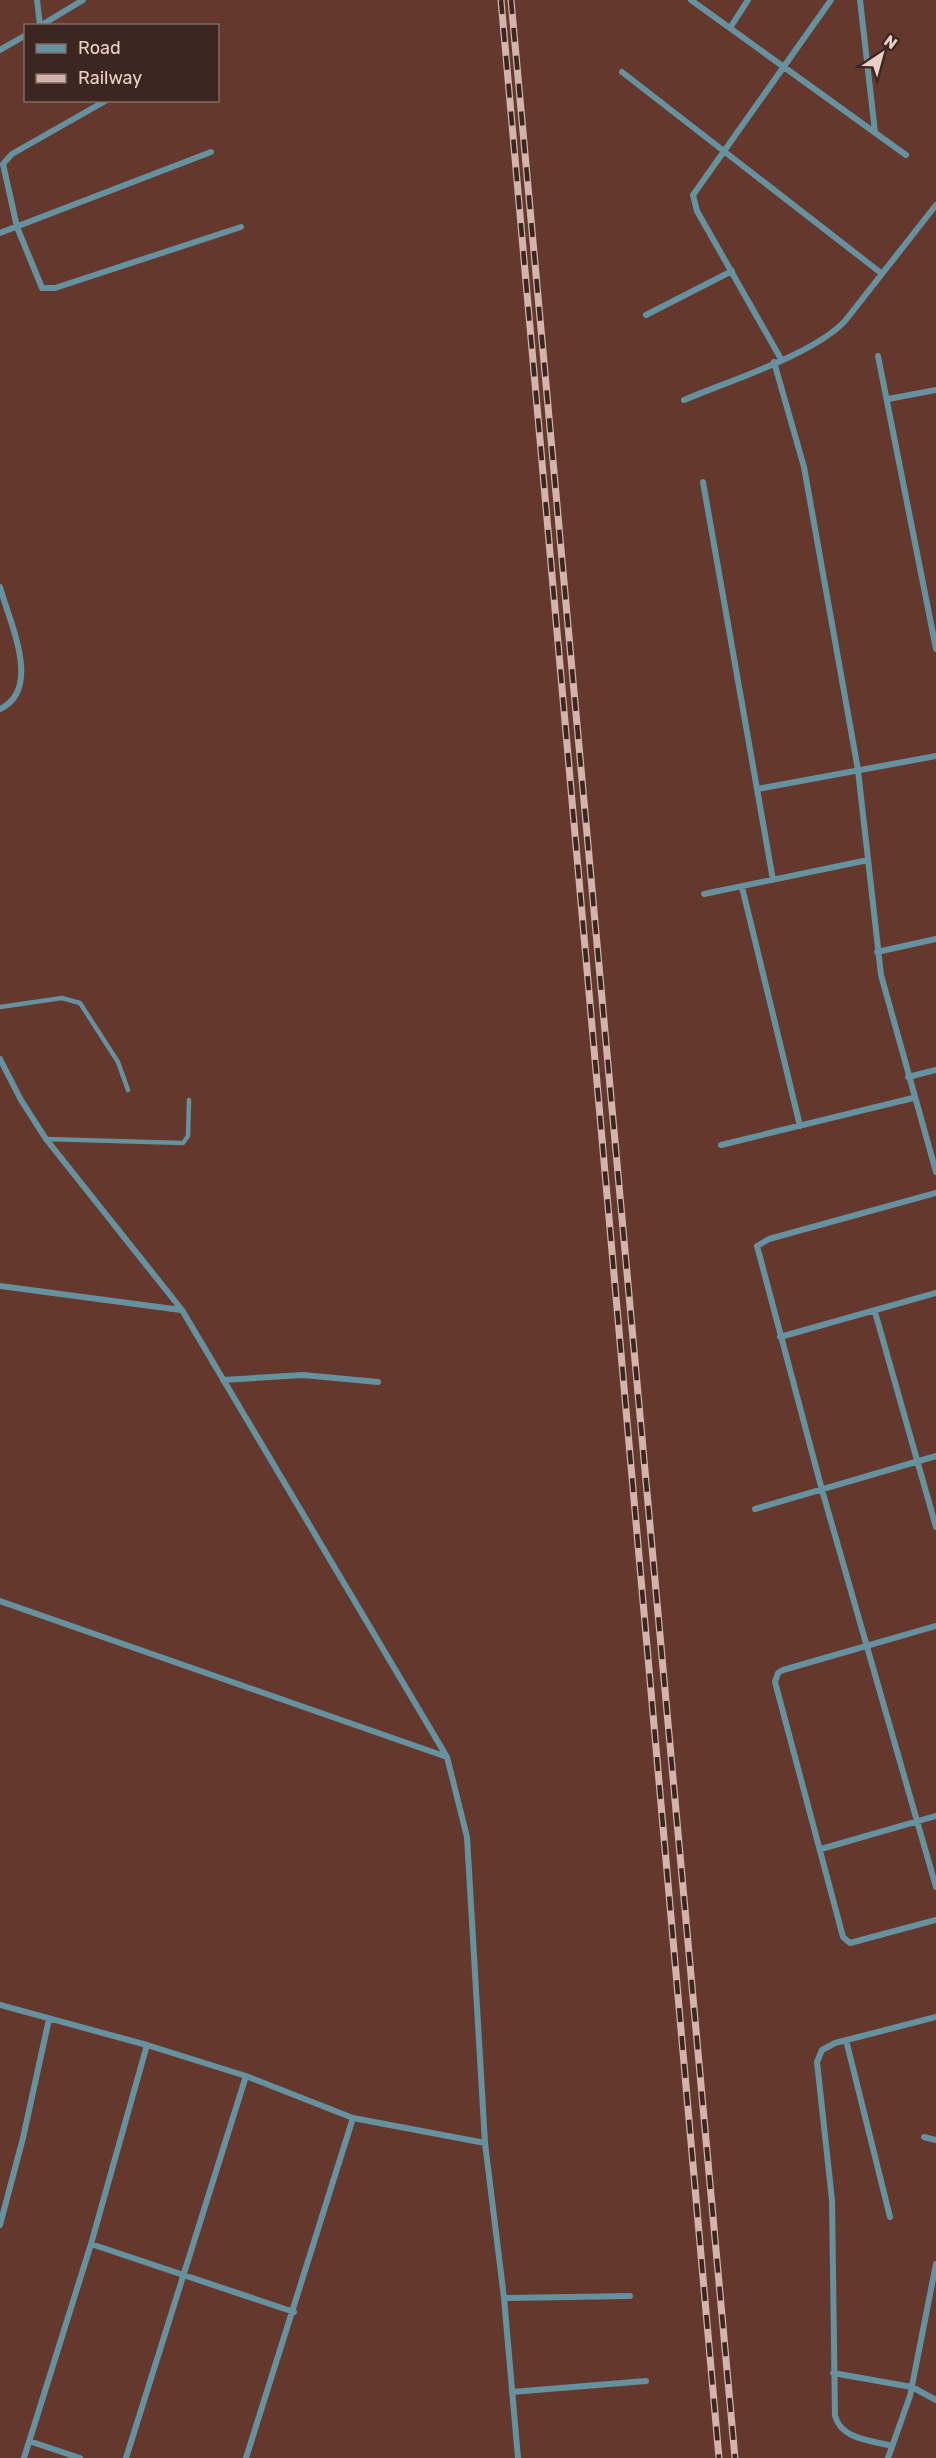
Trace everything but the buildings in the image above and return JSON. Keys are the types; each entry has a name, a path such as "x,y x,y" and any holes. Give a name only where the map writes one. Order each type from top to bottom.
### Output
{"street":[{"path":"37,0 40,24"},
{"path":"43,24 83,0"},
{"path":"691,0 786,66 906,155"},
{"path":"730,28 748,0"},
{"path":"831,0 786,66 695,189 693,202 778,360 804,467 858,770 877,952 886,999 936,1172"},
{"path":"860,0 875,132"},
{"path":"0,50 24,35"},
{"path":"622,72 881,273"},
{"path":"104,102 6,159 3,171 17,227 38,283 42,288 48,290 241,227"},
{"path":"0,233 212,152"},
{"path":"684,400 778,360 837,329 936,205"},
{"path":"646,315 732,272"},
{"path":"878,356 936,649"},
{"path":"888,399 936,390"},
{"path":"703,482 773,880"},
{"path":"0,587 22,667 19,693 10,704 0,709"},
{"path":"757,789 936,756"},
{"path":"704,894 868,860"},
{"path":"742,887 800,1126"},
{"path":"877,952 936,939"},
{"path":"0,1059 21,1100 46,1139 182,1310 447,1757 467,1836 485,2144 504,2298 518,2458"},
{"path":"908,1077 936,1070"},
{"path":"721,1145 913,1098"},
{"path":"936,1192 769,1239 757,1246 822,1490 936,1887"},
{"path":"0,1287 182,1310"},
{"path":"780,1337 936,1293"},
{"path":"874,1312 936,1527"},
{"path":"223,1380 303,1375 378,1382"},
{"path":"755,1509 936,1456"},
{"path":"0,1600 447,1757"},
{"path":"936,1626 783,1670 776,1677 846,1941 854,1942 936,1920"},
{"path":"821,1848 936,1816"},
{"path":"0,2006 147,2044 246,2076 353,2118 485,2144"},
{"path":"892,2446 849,2435 840,2428 835,2416 832,2200 817,2062 822,2050 846,2040 936,2017"},
{"path":"0,2225 23,2138 50,2019"},
{"path":"846,2040 890,2217"},
{"path":"24,2458 91,2244 147,2044"},
{"path":"126,2458 246,2076"},
{"path":"246,2458 294,2312 353,2118"},
{"path":"924,2137 936,2140"},
{"path":"91,2244 294,2312"},
{"path":"888,2458 912,2387 936,2264"},
{"path":"504,2298 630,2296"},
{"path":"833,2373 912,2387 936,2400"},
{"path":"512,2392 646,2381"},
{"path":"29,2441 80,2458"}],"lane":[{"path":"0,1007 62,998 80,1003 118,1062 128,1090"},
{"path":"46,1139 183,1143 188,1136 189,1100"}],"railway":[{"path":"501,0 719,2458"},
{"path":"511,0 735,2458"}]}
